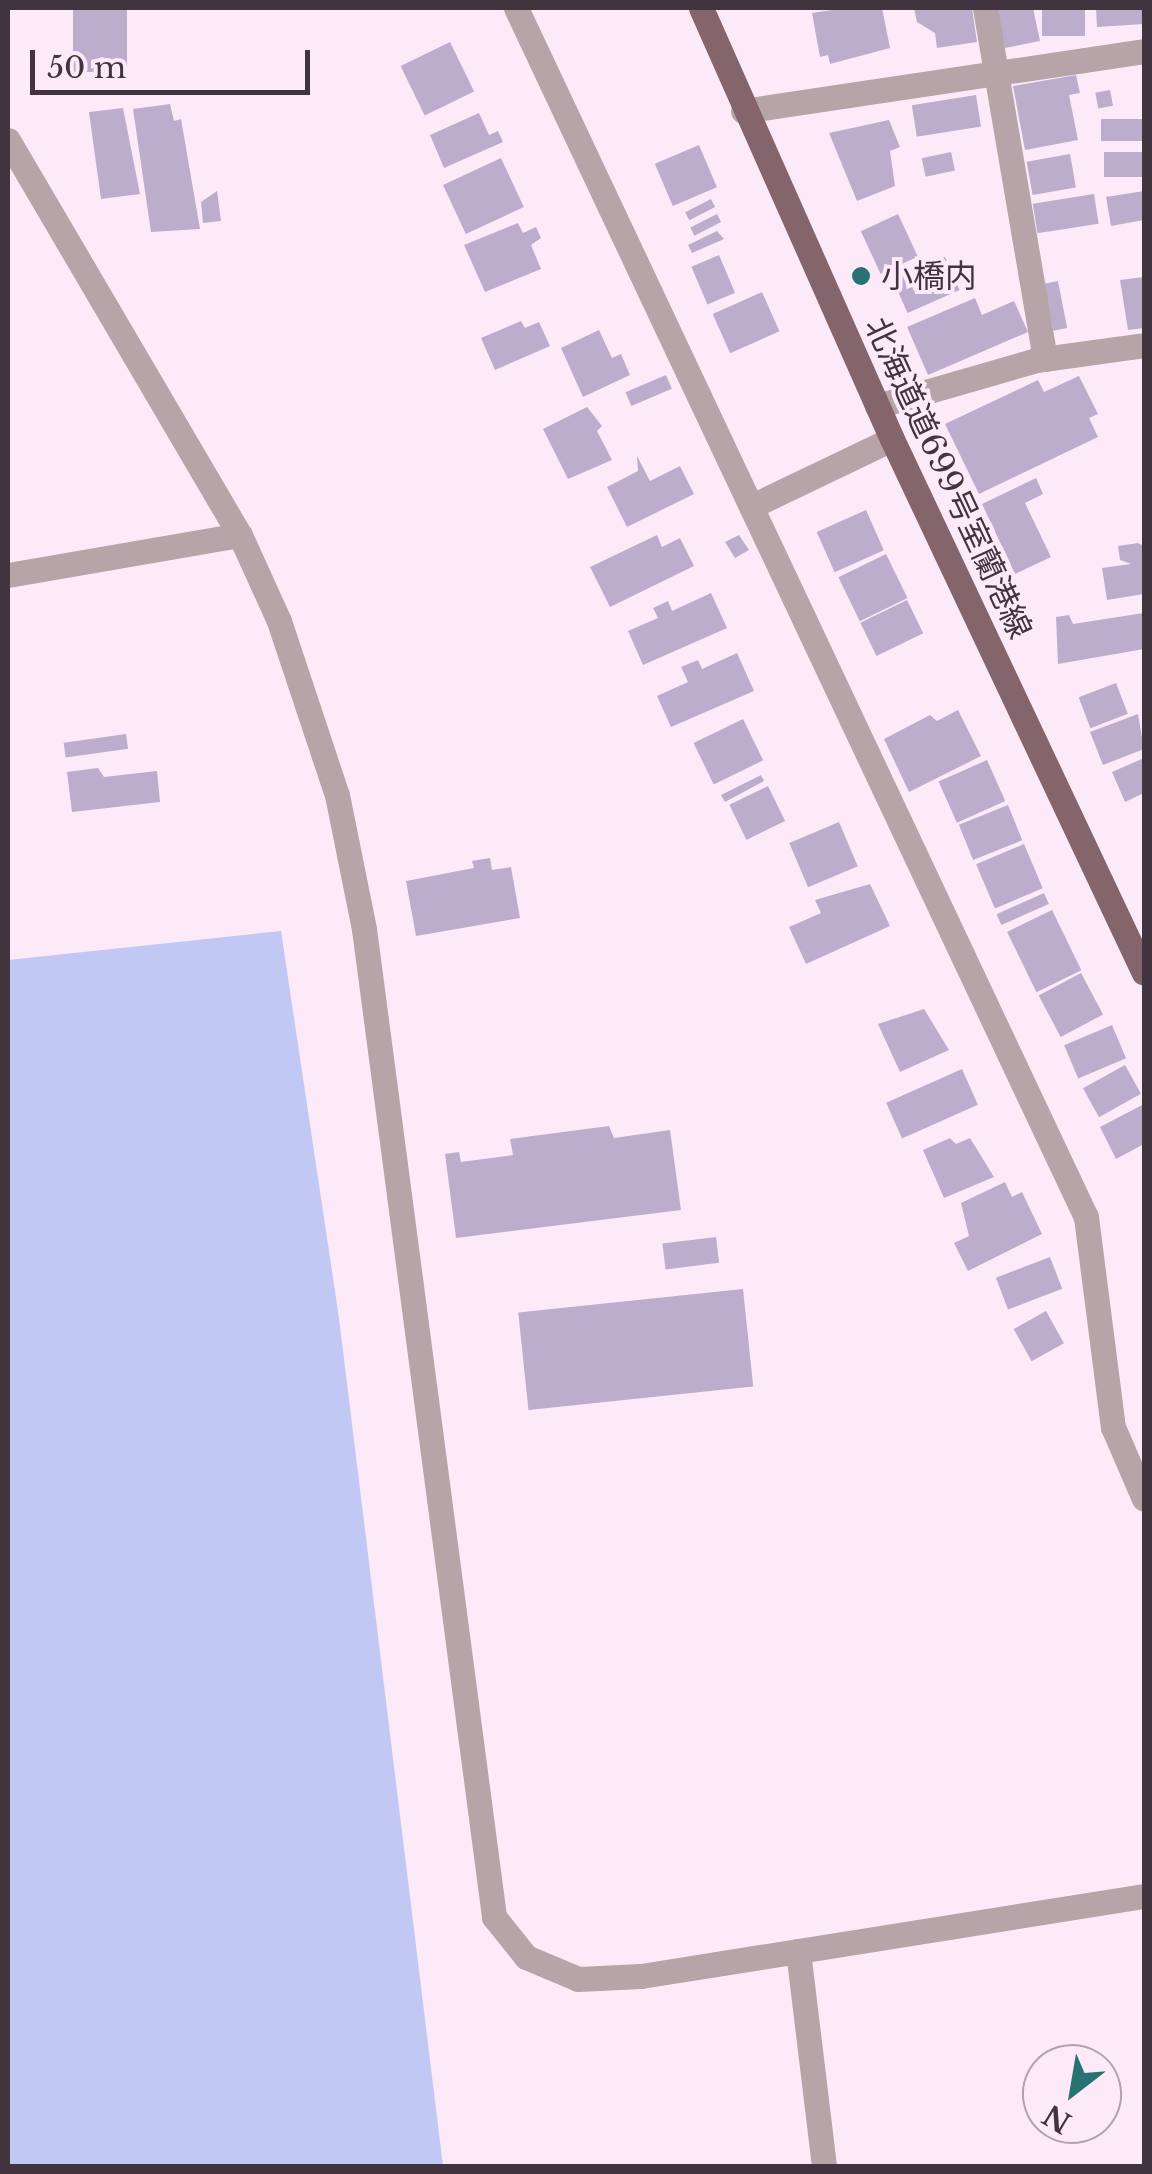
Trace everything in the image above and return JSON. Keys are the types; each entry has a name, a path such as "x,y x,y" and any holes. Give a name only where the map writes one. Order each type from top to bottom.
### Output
{"main road":[{"name":"北海道道699号室蘭港線","path":"701,8 877,406 1144,972"}],"street":[{"path":"516,8 1086,1216 1113,1427 1144,1499"},
{"path":"984,8 1045,359"},
{"path":"744,112 1144,52"},
{"path":"8,140 240,534 280,622 338,795 364,929 494,1917 526,1957 578,1979 798,1951 1144,1896"},
{"path":"877,406 1045,359 1144,345"},
{"path":"752,506 892,438"},
{"path":"8,575 240,534"},
{"path":"798,1951 824,2166"}],"water":[{"path":"281,931 339,1318 443,2166 8,2166 8,960"}],"building":[{"path":"73,8 127,8 127,72 73,72"},
{"path":"882,8 890,48 830,64 828,55 820,57 812,13"},
{"path":"914,8 972,8 977,42 937,48 935,33 917,22"},
{"path":"996,8 1033,8 1040,41 1005,48"},
{"path":"1042,8 1085,8 1085,36 1042,36"},
{"path":"1096,8 1144,8 1144,24 1097,27"},
{"path":"450,42 474,91 425,116 401,66"},
{"path":"1076,75 1080,93 1069,95 1078,140 1025,150 1013,86"},
{"path":"1110,90 1113,106 1098,109 1095,93"},
{"path":"976,95 981,127 917,137 912,105"},
{"path":"170,104 174,121 181,119 200,229 151,232 133,109"},
{"path":"123,108 140,194 101,199 89,112"},
{"path":"479,113 489,135 498,131 503,142 444,168 430,135"},
{"path":"1101,119 1144,119 1144,141 1101,141"},
{"path":"889,120 900,147 890,151 895,186 857,201 829,133"},
{"path":"699,145 717,187 673,206 655,164"},
{"path":"951,152 955,171 926,177 922,158"},
{"path":"1104,152 1144,152 1144,177 1104,177"},
{"path":"1070,154 1076,187 1033,195 1027,162"},
{"path":"501,158 524,207 466,234 443,185"},
{"path":"217,191 221,221 203,223 201,202"},
{"path":"1144,191 1144,220 1111,226 1106,197"},
{"path":"1094,194 1099,224 1037,233 1033,204"},
{"path":"711,199 715,207 689,220 685,212"},
{"path":"717,214 721,222 694,236 690,228"},
{"path":"898,214 918,257 881,274 861,231"},
{"path":"518,223 523,233 536,227 541,238 531,245 541,269 485,292 464,245"},
{"path":"717,231 724,239 692,253 688,245"},
{"path":"719,255 735,293 707,304 691,267"},
{"path":"945,257 960,290 908,313 893,280"},
{"path":"1144,277 1144,328 1128,330 1120,280"},
{"path":"1058,281 1067,328 1053,331 1044,284"},
{"path":"762,292 779,331 730,353 713,314"},
{"path":"975,298 982,315 1014,301 1028,332 928,375 907,327"},
{"path":"521,321 525,328 539,322 550,346 495,370 481,338"},
{"path":"599,330 612,358 621,354 630,375 583,397 561,348"},
{"path":"666,375 672,389 631,406 625,392"},
{"path":"1079,376 1098,414 1089,418 1098,437 979,494 945,424 1038,380 1044,392"},
{"path":"587,407 602,426 597,431 612,460 568,479 543,429"},
{"path":"637,456 650,481 680,466 694,494 627,527 607,487 638,471"},
{"path":"1036,478 1043,494 1025,503 1051,557 1015,574 982,504"},
{"path":"866,510 884,550 835,572 817,532"},
{"path":"657,535 662,547 680,538 694,566 610,607 590,567"},
{"path":"739,535 749,550 735,558 725,542"},
{"path":"1118,546 1144,546 1144,594 1107,600 1102,568 1131,564 1120,560"},
{"path":"886,554 907,598 860,621 838,577"},
{"path":"711,593 727,628 643,665 628,631 658,618 653,608 668,601 672,611"},
{"path":"907,600 923,633 876,656 860,623"},
{"path":"1144,613 1144,649 1058,664 1056,617 1069,615 1073,624"},
{"path":"737,653 754,691 671,727 657,696 688,682 681,667 698,660 702,669"},
{"path":"1116,683 1128,714 1090,728 1079,697"},
{"path":"958,710 981,756 909,792 884,739 930,715 937,721"},
{"path":"1138,714 1144,749 1103,765 1090,732"},
{"path":"743,719 763,760 714,784 694,743"},
{"path":"126,734 128,749 66,758 64,743"},
{"path":"1144,758 1144,793 1125,802 1112,772"},
{"path":"987,760 1005,801 957,823 939,782"},
{"path":"98,768 104,777 157,771 160,802 72,812 67,772"},
{"path":"761,775 764,781 725,802 721,795"},
{"path":"768,786 785,821 746,840 729,805"},
{"path":"1008,805 1022,840 973,860 959,825"},
{"path":"839,822 858,866 808,887 789,843"},
{"path":"1024,844 1043,888 995,909 976,864"},
{"path":"490,858 492,870 511,867 520,918 416,936 406,881 474,868 472,861"},
{"path":"870,884 890,926 806,964 789,927 821,913 815,900"},
{"path":"1044,893 1049,904 1001,925 996,914"},
{"path":"1052,910 1081,970 1036,992 1007,932"},
{"path":"1081,973 1103,1014 1061,1037 1039,996"},
{"path":"924,1009 949,1050 900,1072 878,1024"},
{"path":"1112,1025 1126,1058 1078,1078 1064,1045"},
{"path":"1125,1065 1141,1094 1099,1117 1083,1088"},
{"path":"962,1069 978,1105 902,1138 886,1103"},
{"path":"1144,1104 1144,1144 1116,1159 1100,1127"},
{"path":"609,1126 614,1138 670,1130 681,1210 456,1238 445,1154 459,1152 461,1162 513,1155 510,1139"},
{"path":"950,1138 956,1144 970,1138 994,1177 944,1198 923,1150"},
{"path":"1005,1182 1012,1197 1022,1192 1042,1234 968,1271 954,1243 969,1236 961,1203"},
{"path":"716,1237 719,1263 666,1269 662,1244"},
{"path":"1050,1257 1062,1289 1008,1310 996,1278"},
{"path":"743,1289 753,1386 528,1410 518,1313"},
{"path":"1046,1311 1064,1343 1032,1361 1014,1329"}],"place":[{"name":"小橋内","path":"861,276"}]}
